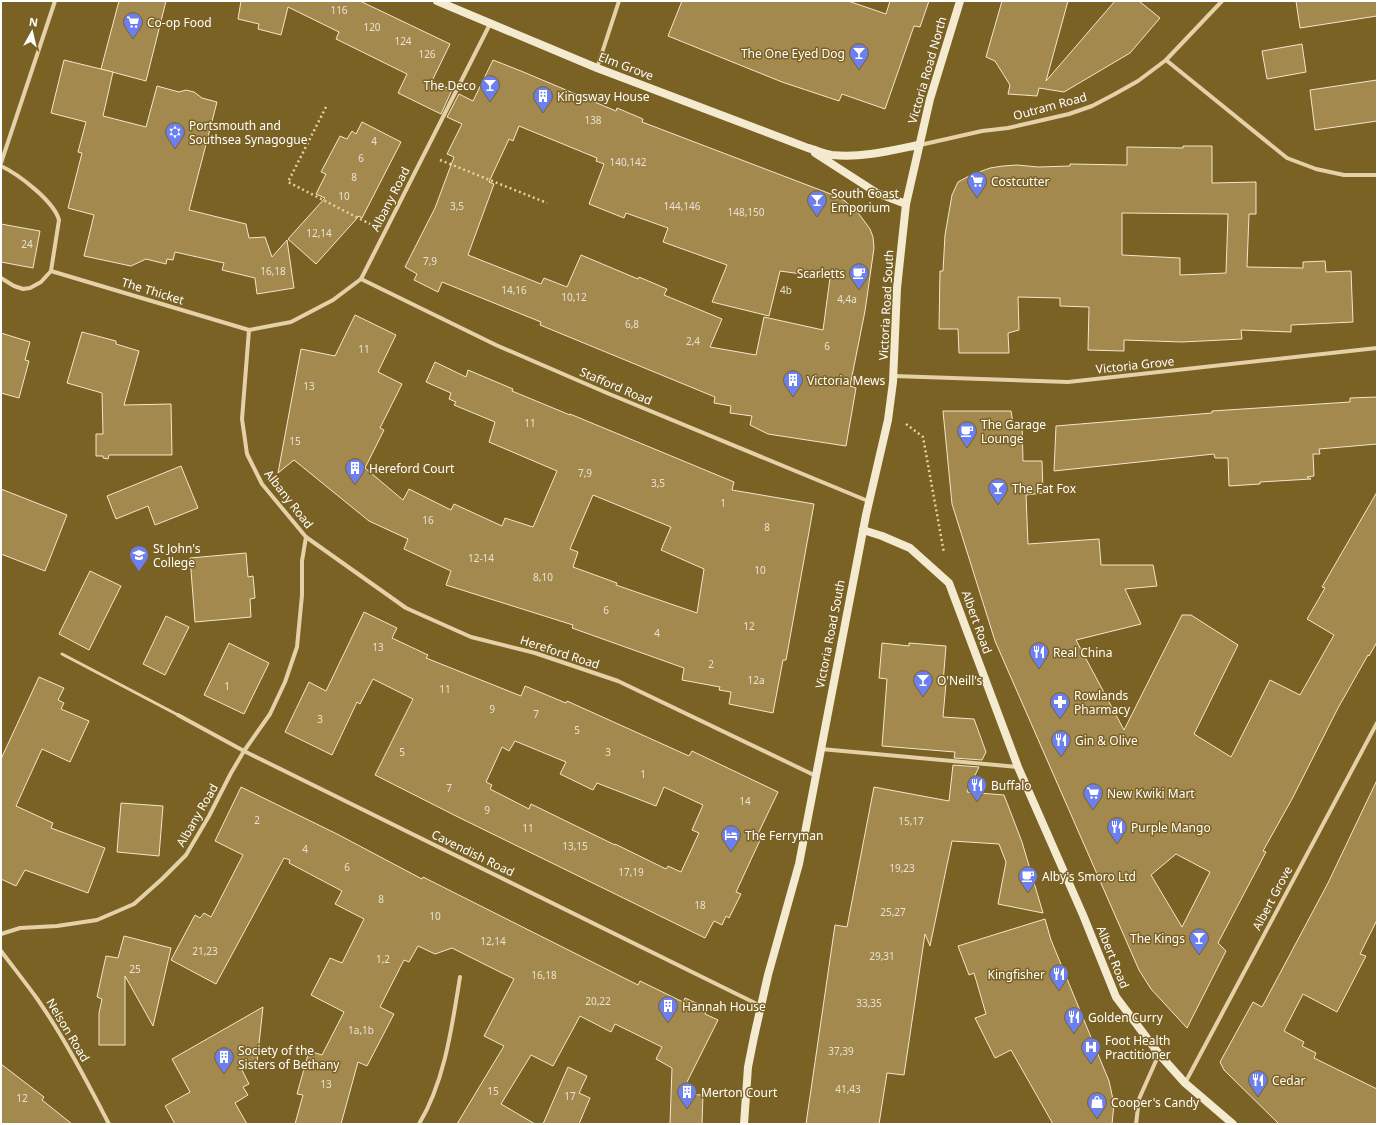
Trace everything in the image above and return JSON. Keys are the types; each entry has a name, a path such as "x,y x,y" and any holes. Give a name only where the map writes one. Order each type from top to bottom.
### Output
{"main road":[{"name":"Elm Grove","path":"437,1 597,68 808,148 830,154 867,156 918,145"},
{"name":"Victoria Road North","path":"918,145 960,1"},
{"name":"Victoria Road South","path":"744,1124 748,1067 760,1006 798,864 868,501 889,413 894,376 898,281 906,204 918,145"},
{"name":"Elm Grove","path":"808,148 877,193 906,204"},
{"name":"Albert Road","path":"863,530 910,548 949,583 1018,767 1083,915 1116,996 1158,1054 1185,1083 1233,1124"}],"street":[{"path":"1,278 23,289 30,288 41,282 51,271 58,220 57,214 44,198 23,179 1,164 55,1"},
{"path":"597,68 619,1"},
{"name":"Outram Road","path":"918,145 982,131 1008,128 1069,114 1092,106 1138,81 1166,60 1222,1"},
{"name":"Albany Road","path":"1,934 20,928 57,926 97,920 134,904 186,855 244,751 270,714 286,682 297,647 302,595 302,561 306,537 262,484 246,454 242,419 249,330 291,322 333,300 361,279 490,24"},
{"path":"1166,60 1287,158 1316,169 1344,175 1377,175"},
{"name":"The Thicket","path":"51,271 249,330"},
{"name":"Stafford Road","path":"361,279 496,345 868,501"},
{"name":"Victoria Grove","path":"894,376 1068,382 1377,348"},
{"name":"Hereford Road","path":"306,537 406,608 471,637 535,653 618,681 816,776"},
{"name":"Cavendish Road","path":"178,715 244,751 760,1006"},
{"name":"Albert Grove","path":"1185,1083 1377,723"},
{"path":"821,749 1018,767"},
{"name":"Nelson Road","path":"1,951 38,1000 57,1030 87,1080 109,1124"},
{"path":"418,1124 425,1114 443,1063 451,1034 460,977"},
{"path":"1136,1124 1140,1098 1158,1054"}],"lane":[{"path":"62,654 178,715"}],"path":[{"path":"326,107 288,182 385,232"},
{"path":"424,154 547,203"},
{"path":"889,413 922,437 949,583"}],"building":[{"name":"Co-op Food","path":"119,1 166,1 146,81 101,69"},
{"path":"241,1 360,1 450,44 432,81 452,90 441,114 398,93 407,74 336,39 339,32 288,7 281,35 258,29 259,24 238,19"},
{"path":"682,1 848,1 886,14 890,1 929,1 920,27 914,26 885,109 842,94 839,101 782,82 668,36"},
{"path":"1002,1 1068,1 1046,81 1115,1 1139,1 1160,18 1130,53 1064,92 1039,88 1037,96 1008,94 1010,85 995,61 986,57"},
{"path":"1296,1 1377,1 1377,16 1300,28"},
{"path":"1302,44 1306,72 1267,79 1262,51"},
{"path":"64,60 113,72 103,116 146,127 157,86 179,92 186,90 194,92 202,98 217,102 189,210 246,224 249,238 265,237 272,257 287,240 294,288 257,294 255,278 222,270 224,263 175,252 173,260 167,259 166,264 146,259 131,266 84,256 94,215 68,208 82,153 78,152 86,122 51,113"},
{"path":"493,60 616,111 617,108 643,119 642,122 836,196 845,201 859,214 870,229 873,237 874,248 865,311 850,386 856,388 846,446 768,434 750,425 752,416 730,413 731,406 714,403 715,397 540,325 541,322 442,282 438,292 414,280 417,274 405,267 435,208 454,157 447,154 462,124 447,117 459,94 473,101","holes":["519,126 597,158 596,161 604,164 589,204 624,218 626,213 668,228 663,242 727,265 712,302 769,316 780,271 830,278 823,330 764,317 756,355 710,347 722,319 664,295 667,289 639,277 638,279 581,255 567,287 544,278 541,284 468,255 494,184 489,182 509,139 513,141"]},
{"path":"1377,80 1377,121 1315,130 1310,90"},
{"path":"362,122 401,142 362,218 359,216 316,264 288,239 325,198 316,194 326,174 321,172 340,136 347,139 352,131 356,134"},
{"path":"1183,146 1212,146 1212,183 1256,182 1256,214 1249,214 1247,267 1303,268 1303,262 1325,261 1326,272 1351,271 1353,322 1291,325 1291,332 1241,330 1242,339 1182,342 1124,340 1124,351 1088,350 1089,307 1060,306 1060,298 1018,297 1019,330 1008,333 1009,353 959,353 958,329 939,329 940,271 943,271 945,235 952,195 958,182 971,175 990,168 1003,166 1017,165 1038,167 1070,166 1070,164 1127,165 1127,147 1183,148","holes":["1122,213 1228,214 1226,273 1180,275 1180,258 1122,255"]},
{"path":"1,224 40,231 33,268 1,262"},
{"path":"355,315 396,335 378,372 402,384 380,428 384,430 365,468 403,500 409,489 451,510 454,504 502,526 505,518 533,527 557,471 489,442 495,422 454,405 456,402 449,399 451,393 426,382 435,362 466,377 468,370 513,389 512,391 734,482 732,490 814,504 786,660 783,660 773,713 729,704 731,692 719,690 720,687 682,680 684,668 572,628 573,625 446,585 451,571 404,549 408,539 369,521 294,460 278,473 301,349 335,356","holes":["593,495 671,527 661,550 704,569 697,613 616,585 617,583 573,567 578,552 570,549"]},
{"path":"82,332 116,341 116,344 139,351 124,405 171,404 172,455 109,455 108,459 103,458 103,456 96,456 96,434 103,434 102,393 67,383"},
{"path":"1,333 30,342 25,360 29,361 19,398 1,393"},
{"path":"1377,397 1377,444 1319,449 1320,454 1313,454 1314,476 1307,477 1311,479 1260,482 1260,484 1229,486 1228,458 1215,458 1214,454 1054,471 1056,426 1212,413 1212,411 1350,402 1350,398"},
{"path":"943,411 1011,411 1013,423 1022,424 1023,461 1042,461 1043,493 1026,495 1028,544 1099,539 1101,565 1153,565 1157,586 1125,589 1141,624 1076,640 1124,730 1182,615 1191,615 1238,645 1194,734 1231,757 1270,680 1300,695 1334,635 1307,619 1325,588 1322,587 1377,492 1377,642 1338,708 1292,799 1263,851 1266,852 1218,943 1226,951 1187,1028 1151,989 1139,970 995,641 952,504","holes":["1176,854 1210,872 1182,927 1151,875"]},
{"path":"181,466 198,508 155,525 148,506 116,519 107,496"},
{"path":"1,489 67,515 45,571 1,554"},
{"path":"246,553 248,577 253,576 255,598 250,599 251,617 195,622 190,558"},
{"path":"90,571 121,586 89,650 59,634"},
{"path":"364,612 397,628 392,638 428,655 426,658 521,696 525,686 566,703 567,701 689,756 692,751 778,792 757,836 761,838 736,892 741,894 729,918 726,916 722,925 714,921 705,938 375,775 413,699 373,679 360,704 357,702 332,755 285,732 309,682 326,691","holes":["515,741 566,762 560,774 593,790 597,783 656,806 664,787 703,805 692,830 699,833 681,872 668,866 666,869 531,804 529,809 490,789 492,785 486,782 502,747 509,751"]},
{"path":"166,616 189,627 165,675 143,664"},
{"path":"229,643 269,663 244,714 204,695"},
{"name":"O'Neill's","path":"882,643 909,646 909,643 946,646 943,683 946,683 943,717 974,719 986,752 982,760 954,758 955,752 882,746 887,679 879,678"},
{"path":"39,677 64,688 58,700 64,703 61,709 89,721 70,762 42,749 16,806 53,823 51,828 105,848 88,893 25,870 16,886 1,879 1,759"},
{"path":"953,765 979,767 967,792 1004,795 1022,842 1043,913 998,904 1006,862 999,844 952,841 930,946 925,934 904,1075 887,1073 879,1124 806,1124 835,925 847,927 874,787 949,801"},
{"path":"1377,780 1377,920 1360,954 1366,956 1337,1012 1303,994 1284,1031 1304,1042 1302,1046 1316,1053 1314,1058 1377,1089 1377,1124 1279,1124 1224,1070 1220,1062 1253,1002 1262,1007 1328,883"},
{"path":"241,787 337,834 422,879 423,877 638,985 640,981 683,1002 685,998 707,1008 705,1014 718,1020 681,1094 703,1095 702,1124 670,1124 672,1068 656,1059 662,1047 615,1024 611,1032 580,1016 553,1066 531,1055 501,1104 535,1124 457,1124 504,1046 484,1036 514,979 452,948 435,954 418,946 409,962 404,960 380,1007 394,1014 367,1066 358,1062 341,1124 295,1124 303,1095 297,1094 309,1051 322,1055 344,1012 311,995 330,958 342,963 364,919 335,904 342,891 289,863 290,860 284,858 216,984 171,960 195,915 200,918 204,913 211,917 243,855 215,841"},
{"path":"121,803 163,806 159,856 117,852"},
{"path":"1045,919 1051,940 1109,1081 1114,1104 1112,1124 1053,1124 1011,1050 995,1058 975,1018 986,1014 974,973 969,975 958,946"},
{"path":"124,936 171,948 153,1026 125,976 125,1045 99,1045 99,1013 102,999 97,997 106,956 118,958"},
{"name":"Society of the Sisters of Bethany","path":"263,1007 257,1062 242,1070 249,1084 243,1087 248,1095 235,1103 247,1124 175,1124 165,1106 190,1092 172,1059"},
{"path":"1,1064 44,1097 42,1100 72,1124 1,1124"},
{"path":"568,1067 587,1076 579,1093 590,1098 579,1124 543,1124"}],"place":[{"name":"Co-op Food","path":"133,39"},
{"name":"The One Eyed Dog","path":"859,70"},
{"name":"The Deco","path":"490,102"},
{"name":"Kingsway House","path":"543,113"},
{"name":"Portsmouth and Southsea Synagogue","path":"175,149"},
{"name":"Costcutter","path":"977,198"},
{"name":"South Coast Emporium","path":"817,217"},
{"name":"Scarletts","path":"859,290"},
{"name":"Victoria Mews","path":"793,397"},
{"name":"The Garage Lounge","path":"967,448"},
{"name":"Hereford Court","path":"355,485"},
{"name":"The Fat Fox","path":"998,505"},
{"name":"St John's College","path":"139,572"},
{"name":"Real China","path":"1039,669"},
{"name":"O'Neill's","path":"923,697"},
{"name":"Rowlands Pharmacy","path":"1060,719"},
{"name":"Gin & Olive","path":"1061,757"},
{"name":"Buffalo","path":"977,802"},
{"name":"New Kwiki Mart","path":"1093,810"},
{"name":"Purple Mango","path":"1117,844"},
{"name":"The Ferryman","path":"731,852"},
{"name":"Alby's Smoro Ltd","path":"1028,893"},
{"name":"The Kings","path":"1199,955"},
{"name":"Kingfisher","path":"1059,991"},
{"name":"Hannah House","path":"668,1023"},
{"name":"Golden Curry","path":"1074,1034"},
{"name":"Foot Health Practitioner","path":"1091,1064"},
{"name":"Society of the Sisters of Bethany","path":"224,1074"},
{"name":"Cedar","path":"1258,1097"},
{"name":"Merton Court","path":"687,1109"},
{"name":"Cooper's Candy","path":"1097,1119"}]}
